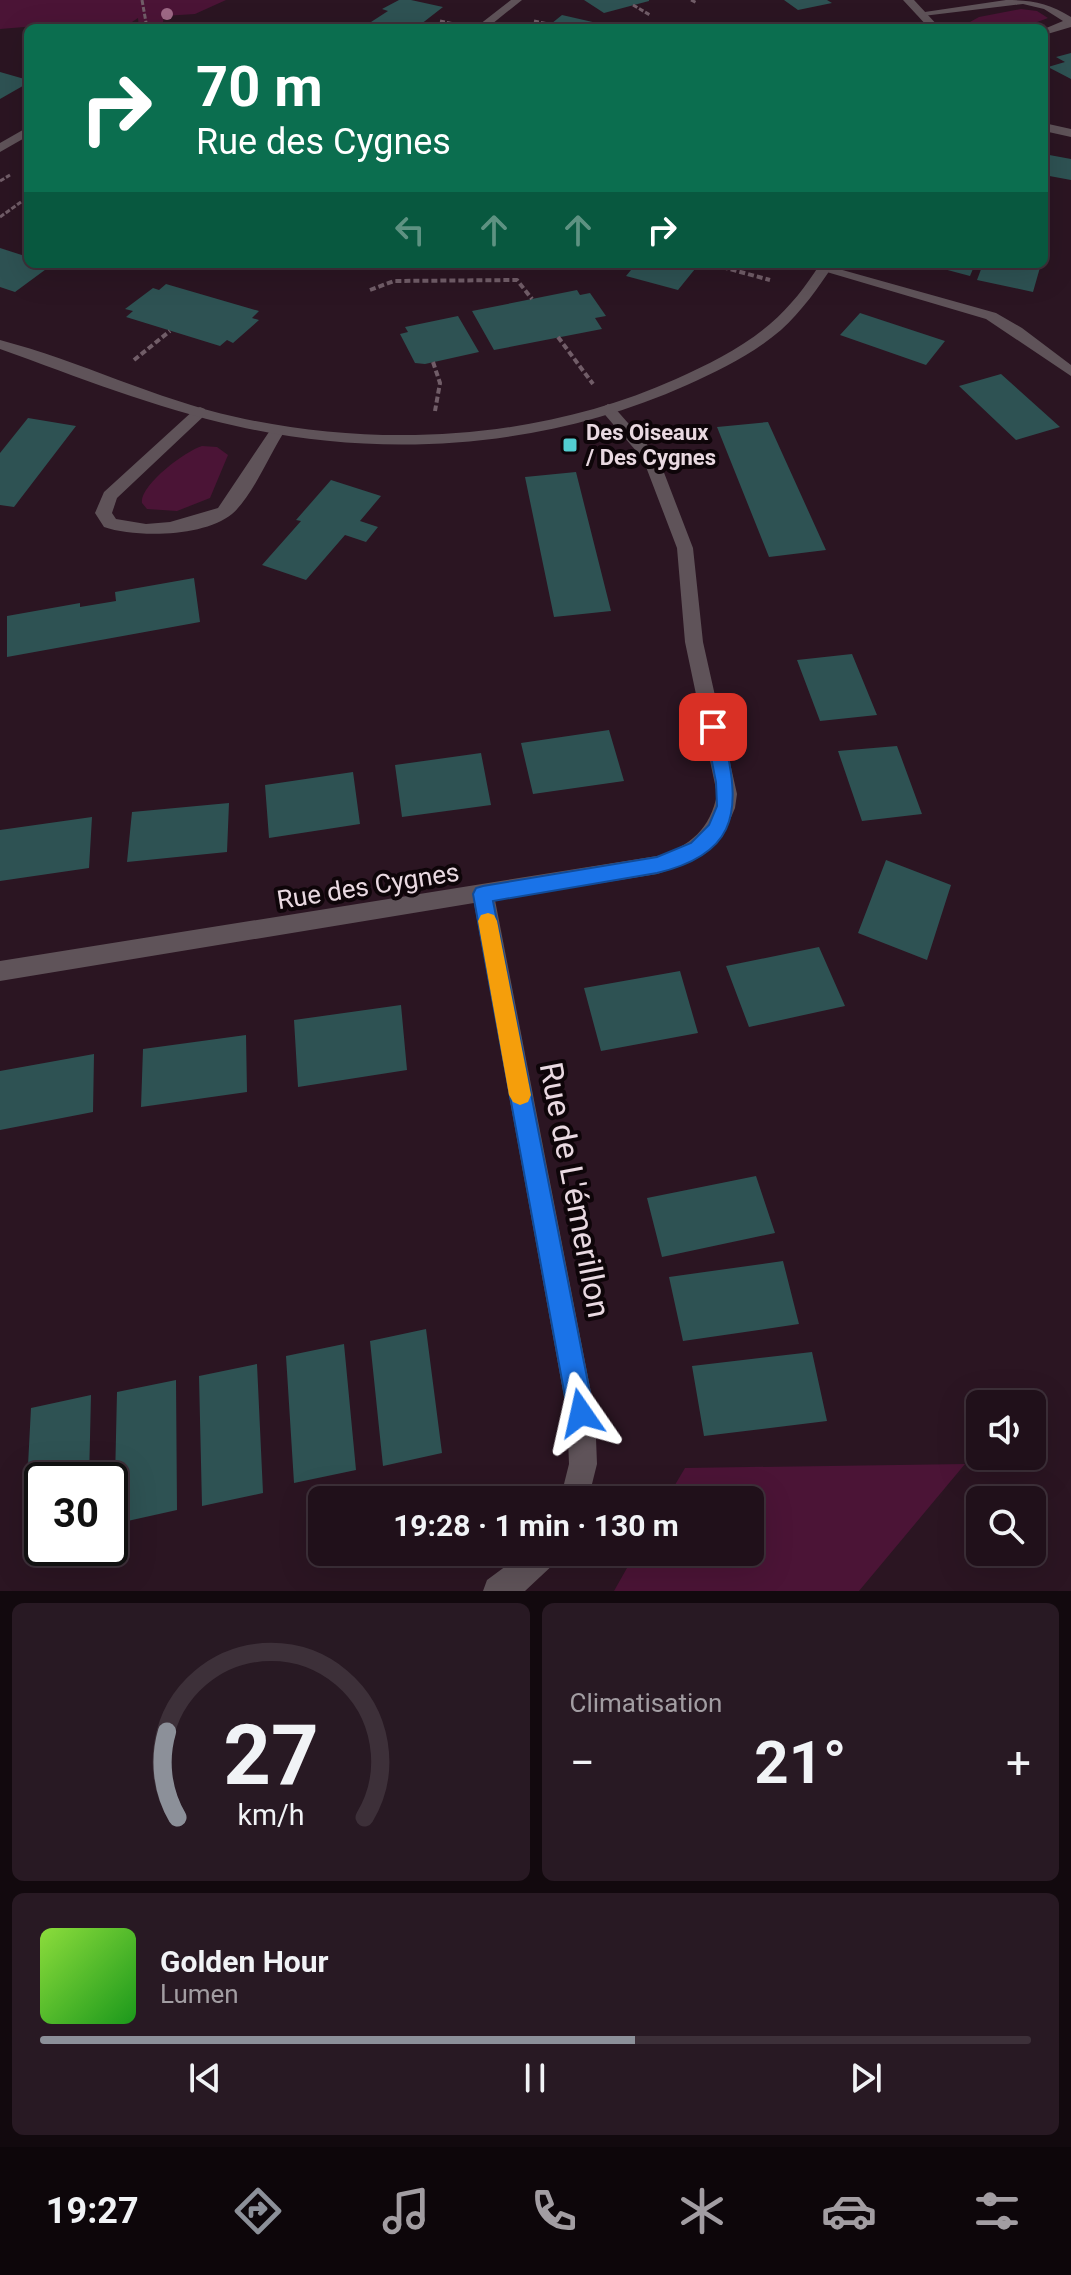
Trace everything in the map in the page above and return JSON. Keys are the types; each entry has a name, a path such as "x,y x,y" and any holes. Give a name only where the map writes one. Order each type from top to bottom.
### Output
{"street":[{"path":"485,24 517,0"},
{"path":"908,0 932,24"},
{"path":"923,13 1023,1 1048,7 1069,20 1067,25 1048,31"},
{"path":"1048,128 1071,133"},
{"path":"0,148 24,133"},
{"path":"0,344 200,412 278,429 354,437 448,437 538,426 608,409 668,389 751,345 786,317 824,268"},
{"path":"833,268 991,316 1017,331 1071,372"},
{"name":"Rue des Cygnes","path":"0,971 672,862 708,840 723,818 725,782 694,642 685,548 650,457 608,409"},
{"path":"200,412 110,496 103,509 109,521 120,529 138,531 219,516 232,505 278,429"},
{"name":"Rue de L'émerillon","path":"483,894 581,1413 583,1464 578,1486"},
{"path":"498,1591 531,1566"}],"path":[{"path":"142,0 146,24"},
{"path":"691,0 697,3"},
{"path":"633,5 650,15"},
{"path":"0,181 9,175"},
{"path":"0,217 21,202"},
{"path":"726,268 770,280"},
{"path":"370,290 394,281 517,280 532,299"},
{"path":"134,360 170,331"},
{"path":"558,337 594,386"},
{"path":"433,362 440,383 435,411"}],"shaded area":[{"path":"0,0 226,0 195,14 164,16 163,24 139,24 138,18 129,24 24,24 24,27 0,29"},
{"path":"1021,9 1037,11 1048,18 1032,24 970,22 979,17"},
{"path":"202,446 217,447 228,455 210,498 177,511 147,509 142,503 143,496 155,479 175,462"},
{"path":"965,1464 859,1591 614,1591 628,1566 764,1566 764,1486 674,1486 685,1468"}],"building":[{"path":"399,0 443,7 421,24 371,22 388,11 382,9"},
{"path":"584,0 649,0 649,1 604,13"},
{"path":"784,0 827,0 832,3 798,10"},
{"path":"562,15 597,23 596,24 551,24"},
{"path":"1071,53 1071,79 1048,67 1065,62 1056,57"},
{"path":"0,72 24,79 24,85 0,99"},
{"path":"1048,155 1071,159 1071,180 1048,176"},
{"path":"0,248 24,256 24,268 48,268 15,292 0,287"},
{"path":"633,268 696,268 678,290 626,276"},
{"path":"940,268 973,268 970,276"},
{"path":"982,268 1040,268 1033,292 977,280"},
{"path":"166,284 259,311 252,318 259,320 233,343 227,340 220,346 126,317 133,311 125,309 153,288 159,290"},
{"path":"577,290 580,295 590,293 606,316 595,318 602,329 494,350 472,311"},
{"path":"860,313 945,341 926,365 840,335"},
{"path":"458,316 479,352 425,364 415,363 400,334 408,332 405,327"},
{"path":"1001,374 1060,427 1016,440 959,386"},
{"path":"28,418 76,426 14,507 0,505 0,453"},
{"path":"768,422 826,550 769,557 717,427"},
{"path":"576,472 611,611 554,617 525,477"},
{"path":"331,480 381,496 360,521 378,527 366,542 345,535 306,580 262,565 301,521 296,520"},
{"path":"194,578 200,622 7,657 7,616 80,603 80,607 116,601 115,592"},
{"path":"852,654 877,715 820,721 797,660"},
{"path":"609,730 624,781 533,794 521,743"},
{"path":"897,746 922,814 862,821 838,751"},
{"path":"481,753 491,805 402,817 395,765"},
{"path":"353,772 360,824 269,838 265,785"},
{"path":"229,803 227,852 127,862 132,812"},
{"path":"92,817 89,868 0,881 0,830"},
{"path":"886,860 951,885 927,960 858,933"},
{"path":"819,947 845,1006 749,1027 726,966"},
{"path":"680,971 698,1033 601,1051 584,988"},
{"path":"401,1005 407,1070 298,1087 294,1020"},
{"path":"246,1035 247,1092 141,1107 143,1049"},
{"path":"94,1054 93,1112 0,1130 0,1071"},
{"path":"756,1176 775,1233 662,1257 647,1198"},
{"path":"783,1261 799,1324 683,1341 669,1277"},
{"path":"426,1329 442,1453 383,1466 370,1341"},
{"path":"344,1344 356,1470 294,1483 286,1356"},
{"path":"812,1352 827,1421 704,1436 692,1366"},
{"path":"257,1364 263,1493 202,1506 199,1376"},
{"path":"176,1380 177,1510 128,1521 128,1462 115,1462 117,1392"},
{"path":"91,1395 89,1462 28,1462 31,1408"}],"slow traffic":[{"path":"488,921 520,1095"}],"place":[{"name":"Des Oiseaux / Des Cygnes","path":"570,445"}],"route":[{"path":"581,1413 483,894 672,862 698,849 717,830 726,806 727,794 713,727"}]}
